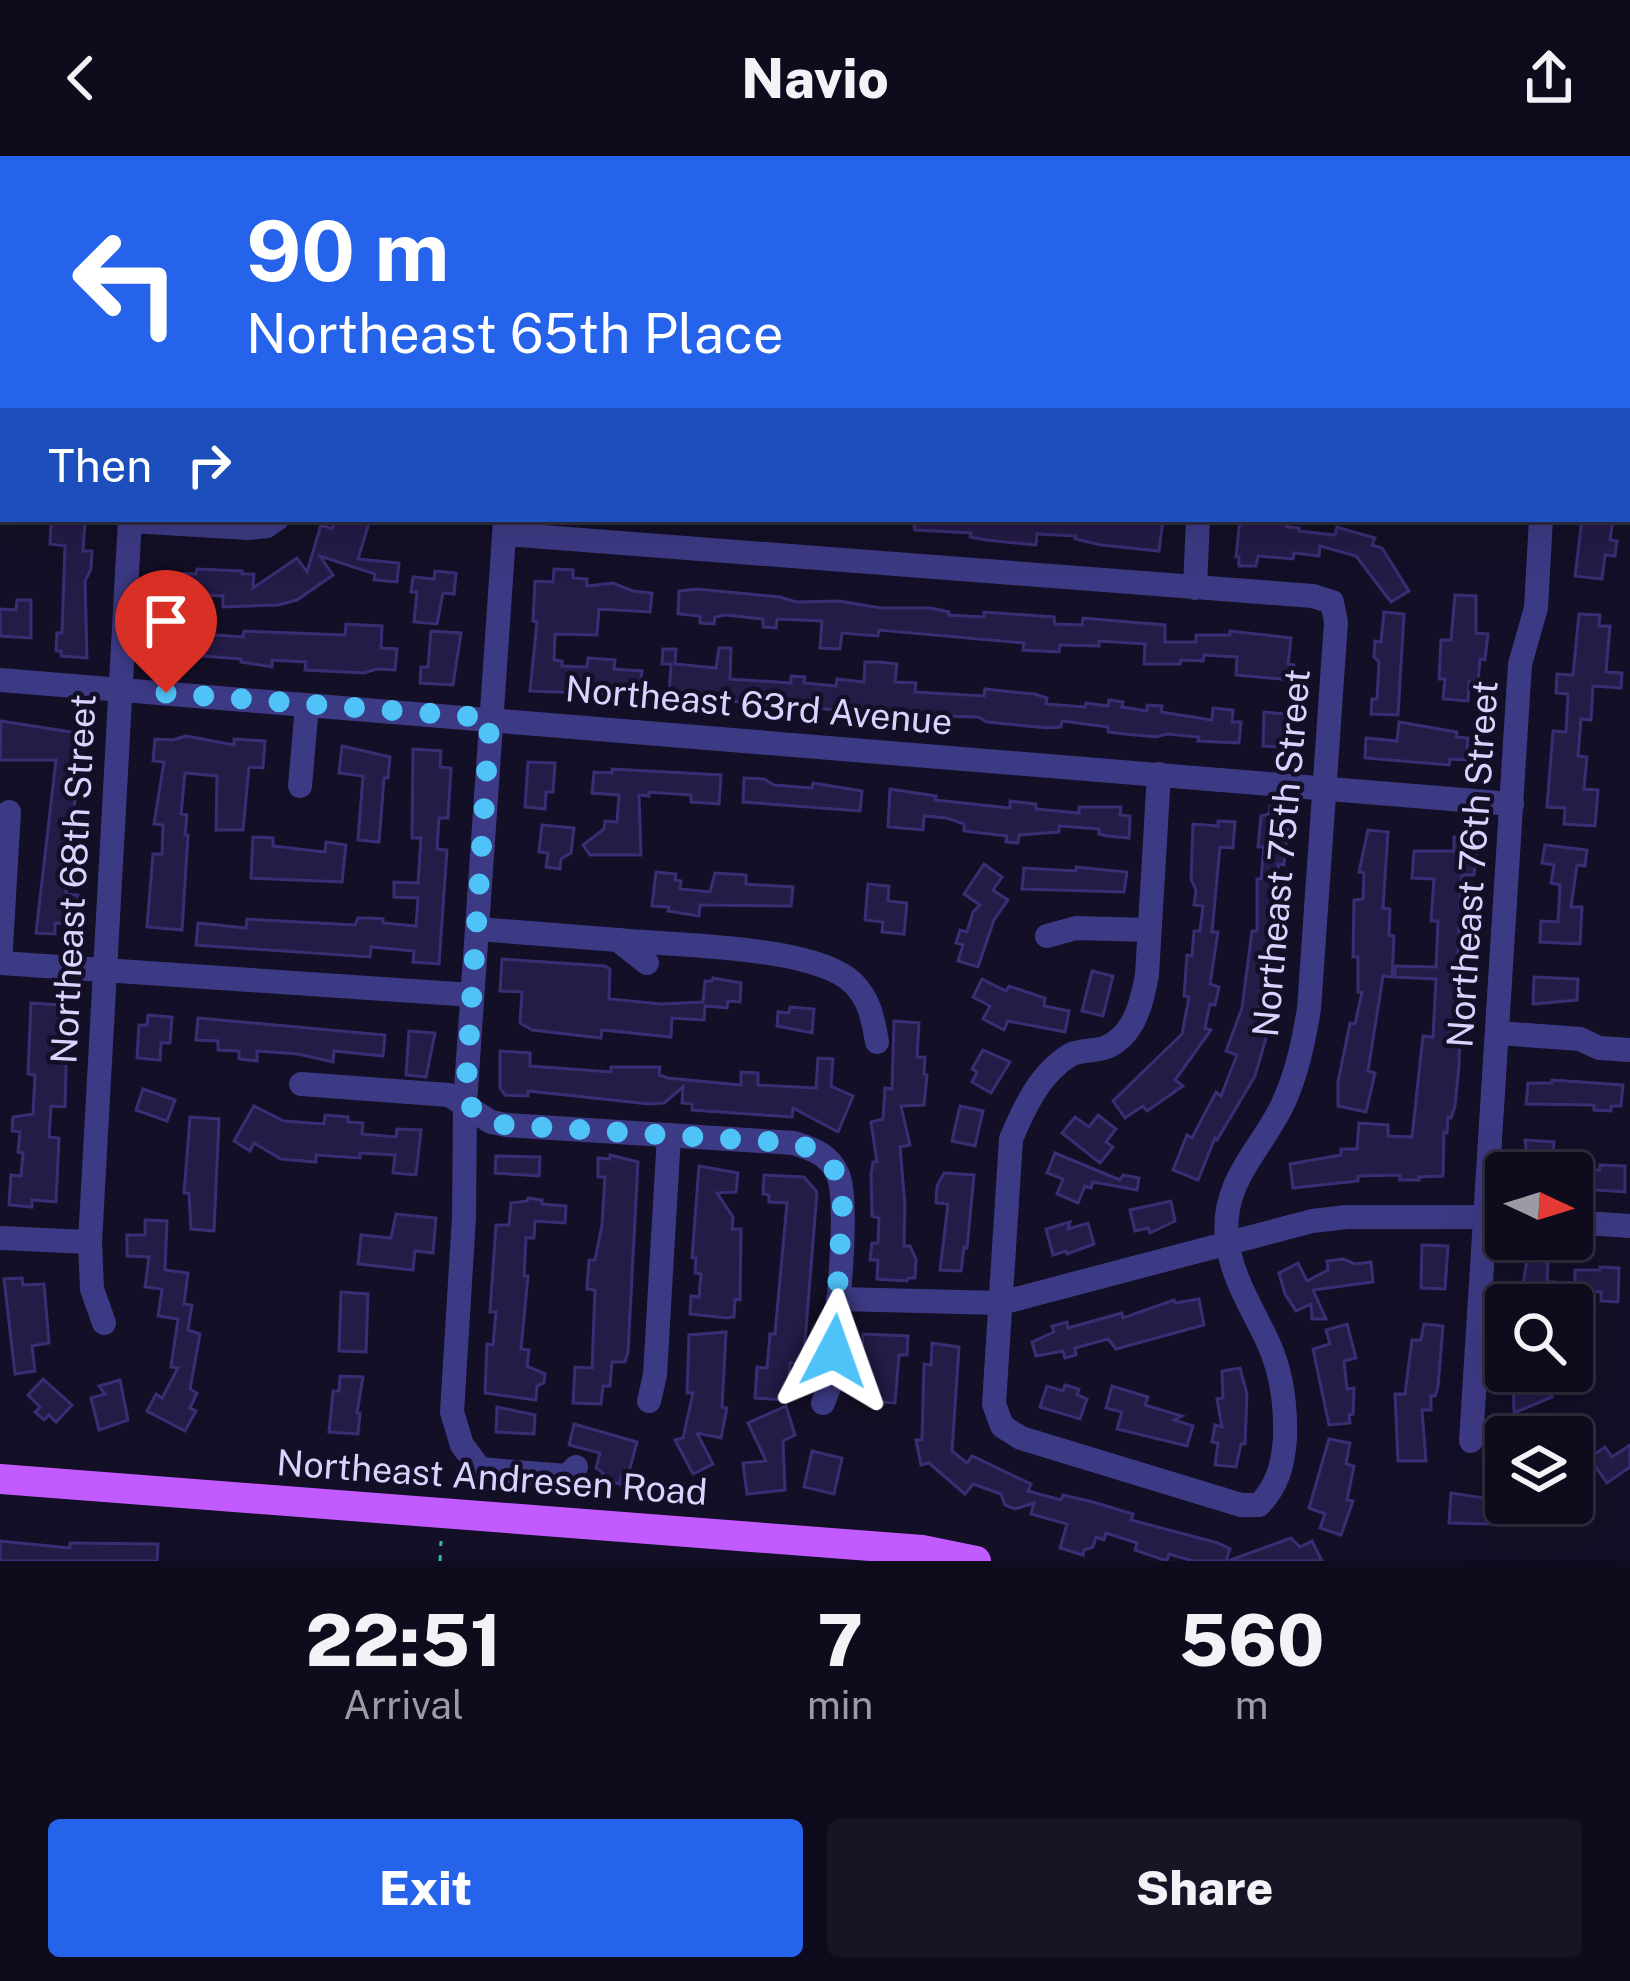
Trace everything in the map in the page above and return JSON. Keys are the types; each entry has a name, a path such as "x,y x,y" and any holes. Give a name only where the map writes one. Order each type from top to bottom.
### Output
{"main road":[{"name":"Northeast Andresen Road","path":"0,1479 898,1548 976,1561"}],"street":[{"name":"Northeast 68th Street","path":"104,1323 92,1289 90,1242 130,522"},
{"path":"160,522 248,528 273,522"},
{"path":"576,1467 567,1476 480,1469 462,1445 452,1412 464,1217 465,1102 505,526 1195,588 1198,522"},
{"name":"Northeast 76th Street","path":"1497,1152 1498,1033 1520,664 1536,608 1541,522"},
{"name":"Northeast 75th Street","path":"1001,1304 994,1404 1002,1426 1021,1438 1241,1505 1259,1504 1276,1487 1286,1414 1280,1376 1236,1278 1225,1210 1231,1190 1279,1112 1300,1066 1310,1009 1336,622 1332,602 1313,596 1195,588"},
{"name":"Northeast 63rd Avenue","path":"0,680 1512,804"},
{"path":"300,787 307,705"},
{"path":"1001,1304 1011,1139 1024,1106 1053,1068 1075,1052 1106,1047 1126,1031 1141,1006 1160,774"},
{"path":"9,812 0,963 472,995"},
{"path":"1047,936 1076,928 1149,930"},
{"path":"478,929 797,957 827,965 862,994 871,1010 877,1042"},
{"path":"618,940 647,963"},
{"path":"1498,1033 1580,1039 1599,1048 1630,1050"},
{"path":"301,1084 447,1095 491,1122 506,1125 794,1143 815,1149 830,1160 843,1194 831,1382 823,1403"},
{"path":"649,1401 655,1375 669,1135"},
{"path":"838,1299 1001,1304 1312,1221 1485,1216"},
{"path":"1593,1223 1630,1226"},
{"path":"0,1238 90,1242"},
{"name":"Northeast 76th Street","path":"1471,1441 1491,1260"}],"path":[{"path":"440,1561 441,1541"}],"building":[{"path":"51,522 85,522 83,551 92,551 85,581 87,658 61,656 56,651 57,633 62,633 65,546 50,544"},
{"path":"334,522 369,523 358,559 399,563 397,582 374,580 375,574 320,556 333,575 297,600 278,605 223,607 223,596 163,593 164,573 242,571 254,574 253,588 297,558 307,572 321,525 332,529"},
{"path":"914,522 1163,522 1159,551 1101,545 1076,536 1037,534 1036,545 986,540 970,537 971,533 915,530"},
{"path":"1240,522 1288,522 1287,527 1299,531 1335,535 1337,527 1375,538 1372,545 1382,548 1409,591 1391,602 1356,556 1320,546 1319,556 1258,556 1256,566 1239,566"},
{"path":"1582,522 1613,522 1610,540 1617,541 1615,556 1605,555 1602,579 1575,576"},
{"path":"554,569 573,570 573,578 587,579 587,586 613,583 652,593 650,612 599,609 597,635 555,634 554,660 562,661 562,666 587,667 588,658 615,660 614,669 642,671 640,691 530,691 537,622 533,621 535,581 553,582"},
{"path":"435,571 456,573 454,594 443,593 437,624 414,622 417,592 411,592 413,577 434,579"},
{"path":"697,589 796,602 931,608 949,615 984,617 984,612 1054,617 1055,624 1082,625 1083,618 1165,625 1165,642 1196,642 1196,635 1230,635 1230,631 1291,638 1288,664 1294,665 1293,680 1236,675 1237,657 1204,655 1203,661 1144,664 1145,644 1099,641 1099,646 1060,645 1059,652 1023,650 1024,643 879,630 878,636 842,633 840,649 820,648 822,621 777,619 776,628 763,627 763,619 725,615 715,617 714,624 700,623 700,616 678,614 679,591"},
{"path":"1455,595 1476,596 1476,633 1488,634 1485,660 1480,659 1478,683 1469,682 1468,701 1443,699 1445,679 1439,679 1441,640 1451,640"},
{"path":"17,600 31,600 31,638 0,636 0,609 16,610"},
{"path":"1384,612 1404,614 1398,715 1371,714 1372,699 1377,699 1375,641 1381,642"},
{"path":"1579,614 1600,615 1599,626 1610,626 1606,672 1622,673 1621,688 1593,686 1591,720 1581,719 1578,756 1587,757 1584,789 1598,790 1595,826 1564,824 1565,808 1547,807 1553,731 1566,732 1568,694 1556,693 1557,674 1573,675"},
{"path":"162,624 174,625 173,632 243,637 244,631 345,635 346,624 382,626 381,648 397,649 395,670 305,670 306,662 272,660 272,667 241,659 178,654 177,659 159,658"},
{"path":"431,631 461,633 453,685 420,683 421,667 428,667"},
{"path":"719,648 731,648 730,679 791,683 791,676 805,677 804,683 836,686 837,679 864,682 865,662 880,662 897,664 895,682 916,683 915,692 984,696 985,689 1035,694 1047,698 1046,704 1085,707 1086,703 1108,706 1109,700 1123,702 1122,707 1147,711 1147,705 1162,706 1161,712 1212,720 1213,708 1233,710 1232,722 1241,722 1239,743 1108,732 1108,727 1062,721 1061,727 1047,728 978,717 895,715 669,696 671,664 662,664 663,649 676,649 675,664 716,668"},
{"path":"1264,712 1286,714 1285,747 1263,746"},
{"path":"1,721 84,734 71,829 76,830 76,842 69,854 66,894 78,895 77,912 73,924 55,923 55,934 36,933 56,760 0,760"},
{"path":"1399,722 1468,738 1466,760 1450,759 1449,765 1365,758 1366,738 1397,741"},
{"path":"186,736 234,745 234,739 265,741 263,768 249,767 243,830 216,830 217,776 185,773 181,814 187,815 188,835 182,930 147,927 153,854 162,854 163,825 154,824 164,762 153,761 155,739"},
{"path":"342,746 390,757 379,842 358,840 363,776 339,773"},
{"path":"413,749 441,751 440,767 451,768 448,818 439,818 437,849 447,850 439,964 413,962 414,951 371,947 370,957 196,945 198,923 246,928 247,919 355,925 358,918 370,918 416,926 418,898 394,897 394,882 418,883 421,838 412,838"},
{"path":"528,762 555,763 553,792 546,792 545,809 525,807"},
{"path":"612,769 721,775 719,804 691,802 691,795 639,795 641,855 590,855 583,845 604,829 605,821 617,822 619,795 592,793 594,772 612,773"},
{"path":"744,778 774,785 812,788 813,783 862,791 860,811 743,802"},
{"path":"890,789 936,796 935,800 1010,808 1010,801 1079,813 1079,807 1121,807 1120,815 1130,816 1129,838 1099,834 1099,829 1059,826 1059,832 1019,835 1018,843 1006,842 1007,836 964,831 964,824 924,816 923,830 888,827"},
{"path":"1270,806 1287,808 1289,816 1284,865 1278,864 1279,933 1277,949 1272,948 1266,1019 1271,1021 1255,1076 1215,1138 1198,1180 1173,1170 1187,1135 1192,1138 1216,1092 1221,1096 1237,1055 1226,1051 1242,1008 1252,931 1257,931 1257,879 1261,879 1264,847 1258,847 1261,816 1269,814"},
{"path":"1218,821 1235,822 1233,848 1220,847 1212,932 1218,932 1210,984 1219,987 1205,1028 1211,1030 1175,1080 1183,1086 1147,1111 1143,1106 1125,1118 1113,1101 1182,1034 1189,997 1184,996 1187,955 1192,956 1203,906 1194,905 1193,824 1218,826"},
{"path":"542,825 574,828 571,853 561,859 560,869 546,867 548,853 539,852"},
{"path":"1368,830 1388,832 1383,908 1390,909 1389,935 1394,936 1392,977 1383,976 1368,1071 1375,1073 1366,1112 1338,1106 1338,1082 1350,1023 1355,1024 1362,992 1358,992 1358,957 1353,957 1354,900 1363,899 1364,873 1359,872"},
{"path":"253,837 273,838 273,846 325,852 326,842 346,845 342,882 251,878"},
{"path":"1454,837 1478,841 1474,875 1462,875 1460,906 1467,907 1466,924 1459,924 1458,953 1463,954 1456,1003 1459,1066 1455,1106 1444,1132 1443,1176 1400,1180 1400,1175 1358,1176 1358,1181 1293,1188 1290,1164 1357,1149 1359,1123 1388,1125 1388,1136 1412,1137 1423,1036 1433,1037 1436,979 1395,977 1395,966 1436,967 1438,921 1431,921 1434,879 1412,878 1414,851 1454,851"},
{"path":"1545,845 1587,850 1585,866 1577,865 1571,907 1582,907 1580,944 1540,942 1541,921 1558,922 1560,885 1551,883 1554,865 1542,863"},
{"path":"984,864 1002,877 993,890 1008,900 994,920 978,967 958,961 963,945 956,943 980,905 964,894"},
{"path":"1076,867 1127,872 1124,892 1022,889 1024,868 1076,871"},
{"path":"656,872 676,874 680,889 710,892 715,873 746,875 746,884 793,887 791,906 700,905 699,916 668,911 669,907 652,906"},
{"path":"868,884 889,886 888,901 907,903 904,934 882,932 883,922 865,920"},
{"path":"502,959 605,966 610,969 609,999 703,1002 705,981 713,978 741,983 740,1002 728,1001 727,1008 705,1006 704,1020 672,1018 671,1037 602,1030 601,1038 532,1030 520,1023 522,992 500,991"},
{"path":"1092,971 1113,976 1103,1016 1082,1011"},
{"path":"1534,977 1578,979 1577,1000 1533,1004"},
{"path":"982,979 1006,991 1009,986 1045,998 1044,1006 1069,1011 1065,1032 1008,1021 1004,1030 983,1019 990,1006 973,997"},
{"path":"31,1003 60,1005 58,1031 67,1032 65,1107 51,1106 49,1137 59,1138 56,1202 32,1200 32,1207 9,1205 11,1175 21,1176 23,1153 18,1152 20,1132 12,1131 13,1117 33,1114 35,1075 28,1074"},
{"path":"790,1007 814,1009 812,1033 777,1026 778,1012 789,1013"},
{"path":"148,1015 172,1017 170,1043 161,1043 160,1060 137,1058 139,1025 147,1025"},
{"path":"198,1018 385,1035 383,1056 334,1051 333,1062 257,1051 257,1061 239,1059 239,1051 218,1050 218,1041 196,1040"},
{"path":"894,1021 919,1023 917,1057 925,1057 927,1075 924,1105 901,1106 910,1145 900,1147 904,1246 910,1246 916,1259 915,1278 907,1281 877,1279 878,1260 870,1260 872,1243 878,1243 879,1218 872,1216 871,1174 877,1162 871,1122 883,1119 885,1088 892,1089"},
{"path":"409,1031 435,1033 426,1077 406,1075"},
{"path":"983,1050 1010,1062 991,1093 972,1082 977,1072 972,1069"},
{"path":"500,1051 530,1053 530,1066 611,1072 611,1067 660,1067 659,1075 668,1078 741,1085 741,1072 758,1073 758,1085 816,1088 818,1058 833,1059 831,1086 853,1096 838,1132 793,1108 792,1117 692,1110 692,1104 682,1103 683,1087 664,1103 649,1104 528,1091 528,1096 505,1095 500,1088"},
{"path":"1528,1083 1623,1085 1621,1106 1611,1106 1611,1111 1594,1110 1594,1105 1526,1104"},
{"path":"143,1089 175,1100 167,1121 136,1110"},
{"path":"254,1106 284,1121 324,1124 325,1115 348,1117 348,1122 363,1123 362,1134 396,1137 397,1129 421,1130 416,1175 393,1173 395,1155 316,1155 316,1162 281,1159 254,1143 250,1151 234,1141"},
{"path":"960,1106 983,1111 975,1146 952,1141"},
{"path":"1098,1115 1116,1129 1106,1142 1113,1147 1100,1163 1062,1133 1075,1117 1089,1127"},
{"path":"190,1117 219,1119 214,1231 191,1229 189,1193 184,1193"},
{"path":"1525,1140 1554,1142 1553,1152 1526,1152"},
{"path":"1055,1153 1120,1180 1123,1175 1139,1178 1137,1190 1093,1182 1091,1188 1085,1186 1078,1203 1057,1194 1063,1179 1047,1173"},
{"path":"610,1155 638,1162 628,1352 625,1362 612,1362 610,1386 603,1386 601,1404 573,1403 575,1367 592,1368 595,1290 587,1289 589,1260 595,1260 602,1225 605,1177 598,1177 598,1158 610,1159"},
{"path":"496,1156 540,1157 539,1176 495,1173"},
{"path":"1600,1165 1625,1166 1625,1192 1593,1190 1593,1170 1600,1170"},
{"path":"699,1166 738,1173 736,1192 717,1193 733,1217 732,1229 741,1229 740,1300 735,1299 734,1317 690,1314 691,1296 699,1297 701,1274 695,1273 696,1258 692,1258"},
{"path":"944,1173 974,1175 961,1271 940,1270 948,1204 936,1203"},
{"path":"764,1175 804,1177 817,1192 804,1354 801,1364 790,1363 787,1400 755,1398 757,1367 767,1368 770,1334 775,1334 787,1203 769,1202 769,1195 763,1194"},
{"path":"528,1198 566,1206 565,1223 535,1221 534,1238 526,1238 524,1276 528,1276 521,1349 529,1350 527,1366 545,1374 544,1383 537,1386 536,1400 485,1393 487,1344 493,1345 496,1312 490,1312 496,1225 509,1225 511,1203"},
{"path":"1171,1201 1175,1221 1150,1233 1148,1228 1135,1231 1130,1210"},
{"path":"396,1214 436,1218 433,1253 415,1251 413,1270 358,1264 361,1235 391,1238"},
{"path":"145,1220 167,1221 165,1270 188,1273 184,1304 192,1305 188,1330 200,1334 190,1389 197,1393 190,1408 196,1411 185,1431 147,1411 156,1394 162,1398 178,1368 171,1367 178,1319 158,1316 162,1289 145,1287 149,1257 127,1256 127,1235 145,1235"},
{"path":"1070,1222 1068,1229 1088,1223 1094,1244 1053,1255 1046,1229"},
{"path":"1422,1245 1448,1246 1445,1289 1421,1288"},
{"path":"1343,1259 1355,1264 1371,1262 1373,1282 1313,1290 1326,1319 1312,1319 1311,1304 1296,1311 1279,1273 1298,1263 1307,1281 1328,1270 1327,1261"},
{"path":"1527,1260 1548,1262 1547,1282 1555,1284 1523,1284"},
{"path":"1619,1268 1618,1302 1601,1301 1601,1292 1593,1292 1593,1284 1575,1284 1575,1270"},
{"path":"22,1278 23,1285 44,1284 49,1343 32,1346 35,1371 15,1374 4,1279"},
{"path":"341,1292 368,1294 366,1352 339,1351"},
{"path":"1199,1299 1204,1325 1116,1349 1108,1339 1075,1348 1076,1355 1065,1358 1063,1351 1036,1356 1032,1342 1054,1332 1052,1326 1067,1322 1068,1328 1122,1313 1123,1318 1174,1300"},
{"path":"1347,1324 1356,1358 1344,1361 1347,1389 1354,1388 1353,1414 1350,1423 1329,1425 1313,1349 1330,1344 1326,1330"},
{"path":"1424,1324 1443,1326 1438,1387 1431,1396 1431,1410 1422,1410 1426,1461 1398,1461 1395,1394 1405,1394 1412,1340 1421,1340"},
{"path":"726,1332 722,1407 727,1408 721,1438 697,1433 713,1464 693,1474 675,1440 683,1438 693,1393 687,1393 689,1335"},
{"path":"863,1334 908,1336 907,1355 899,1355 895,1403 865,1401 860,1395"},
{"path":"932,1343 959,1347 952,1451 967,1463 972,1456 1031,1484 1028,1491 1093,1502 1133,1514 1131,1520 1218,1543 1230,1549 1226,1561 1193,1561 1169,1554 1167,1561 1135,1550 1137,1543 1106,1533 1104,1540 1096,1537 1083,1555 1060,1548 1067,1524 1031,1514 1034,1503 1015,1509 1005,1505 1001,1494 973,1484 965,1494 929,1463 921,1465 916,1440 922,1440 924,1364 931,1365"},
{"path":"1240,1368 1247,1394 1245,1444 1241,1444 1236,1467 1215,1465 1218,1443 1212,1442 1215,1425 1222,1427 1217,1399 1223,1398 1222,1371"},
{"path":"340,1376 363,1377 358,1434 329,1432 333,1391 339,1391"},
{"path":"43,1379 72,1405 56,1422 35,1412 40,1407 28,1395"},
{"path":"120,1380 128,1420 99,1430 91,1398 105,1394 99,1386"},
{"path":"1065,1385 1079,1389 1077,1395 1087,1399 1080,1419 1040,1407 1047,1386 1063,1391"},
{"path":"1112,1386 1148,1397 1145,1405 1182,1416 1174,1420 1193,1426 1187,1446 1117,1429 1122,1412 1106,1408"},
{"path":"1514,1392 1552,1392 1552,1397 1514,1413"},
{"path":"786,1406 795,1435 783,1441 785,1490 747,1494 743,1463 766,1461 748,1423"},
{"path":"497,1407 535,1415 534,1434 496,1432"},
{"path":"574,1424 637,1442 627,1479 621,1477 620,1484 601,1479 603,1473 596,1468 600,1453 569,1445"},
{"path":"1329,1439 1350,1443 1346,1464 1354,1466 1347,1500 1353,1501 1341,1535 1320,1528 1325,1514 1309,1508"},
{"path":"1630,1445 1630,1467 1607,1483 1593,1464 1593,1455 1605,1447 1612,1457"},
{"path":"812,1451 842,1458 834,1494 804,1487"},
{"path":"1451,1493 1485,1498 1485,1524 1449,1523"},
{"path":"1291,1538 1300,1547 1312,1541 1322,1561 1228,1561"},
{"path":"0,1541 70,1548 70,1543 158,1544 157,1561 0,1561"}],"route":[{"path":"166,693 490,718 465,1102 491,1122 506,1125 794,1143 815,1149 830,1160 843,1194 834,1351"}]}
